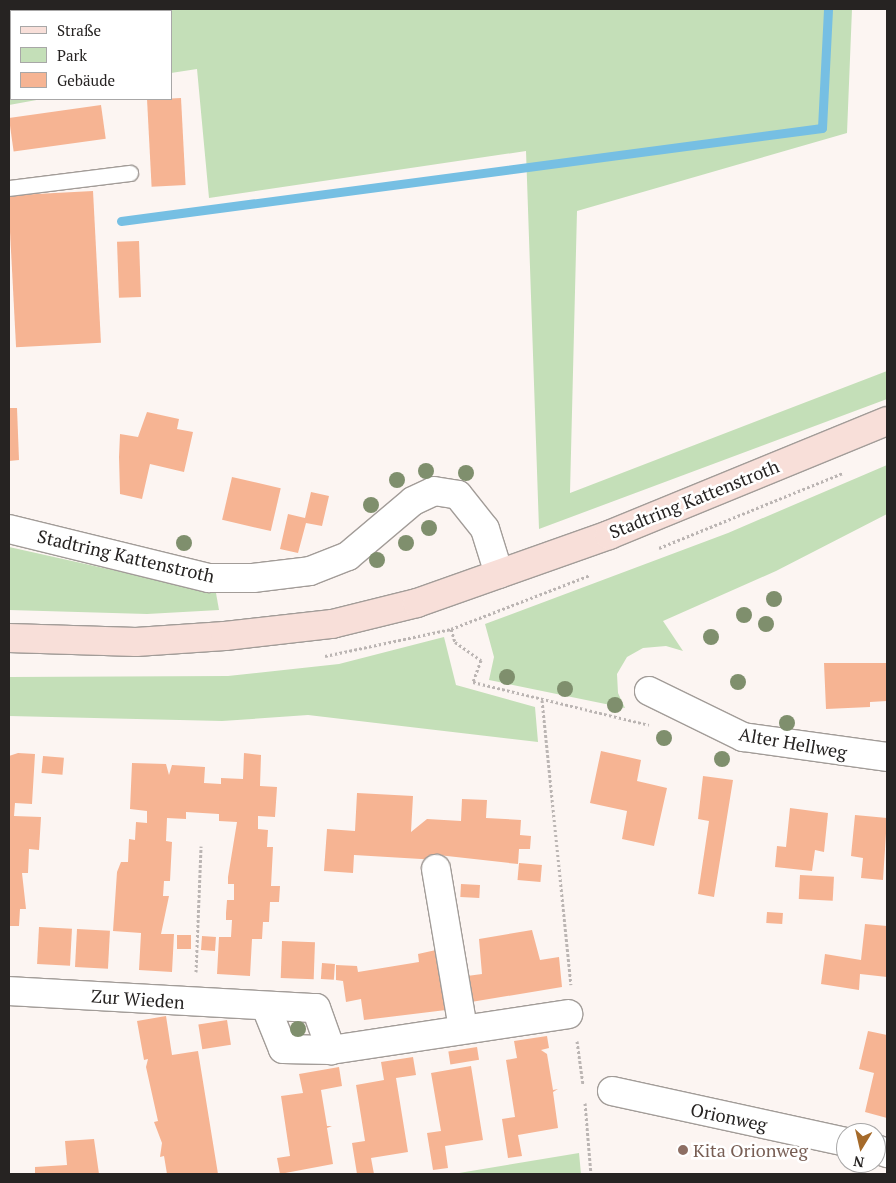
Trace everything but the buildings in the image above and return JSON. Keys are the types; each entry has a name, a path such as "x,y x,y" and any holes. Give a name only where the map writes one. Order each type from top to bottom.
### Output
{"main road":[{"name":"Stadtring Kattenstroth","path":"9,638 136,642 332,624 417,603 499,574 887,421"},
{"name":"Stadtring Kattenstroth","path":"9,634 44,640"}],"street":[{"name":"Stadtring Kattenstroth","path":"9,529 209,578 253,578 310,571 348,556 413,501 434,492 458,495 479,522 499,574"},
{"name":"Alter Hellweg","path":"649,691 743,737 887,757"},
{"path":"436,869 463,1029"},
{"name":"Zur Wieden","path":"9,991 266,1007 316,1008 331,1050"},
{"path":"266,1007 283,1049 331,1050 572,1013"},
{"name":"Orionweg","path":"612,1091 836,1140"}],"lane":[{"path":"9,188 130,173"}],"path":[{"path":"451,628 455,642 481,660 473,682 657,727"},
{"path":"542,700 572,1013 583,1089"},
{"path":"194,1003 202,846"},
{"path":"584,1098 591,1174"}],"green space":[{"path":"9,9 852,9 847,133 577,211 570,493 887,371 887,399 539,529 526,151 209,198 197,69 172,73 172,10 10,10 10,100 36,100 9,105"},
{"path":"887,465 887,514 776,571 663,621 683,651 666,646 643,648 627,657 617,674 618,693 625,708 489,680 494,657 485,624 728,533"},
{"path":"9,547 216,593 219,610 147,614 9,610"},
{"path":"444,637 456,685 535,707 538,742 308,715 222,721 9,716 9,677 228,676 339,664"},
{"path":"579,1153 581,1174 453,1174"}],"waterway":[{"path":"121,221 822,128 828,9"}],"place":[{"name":"Kita Orionweg","path":"683,1150"}]}
